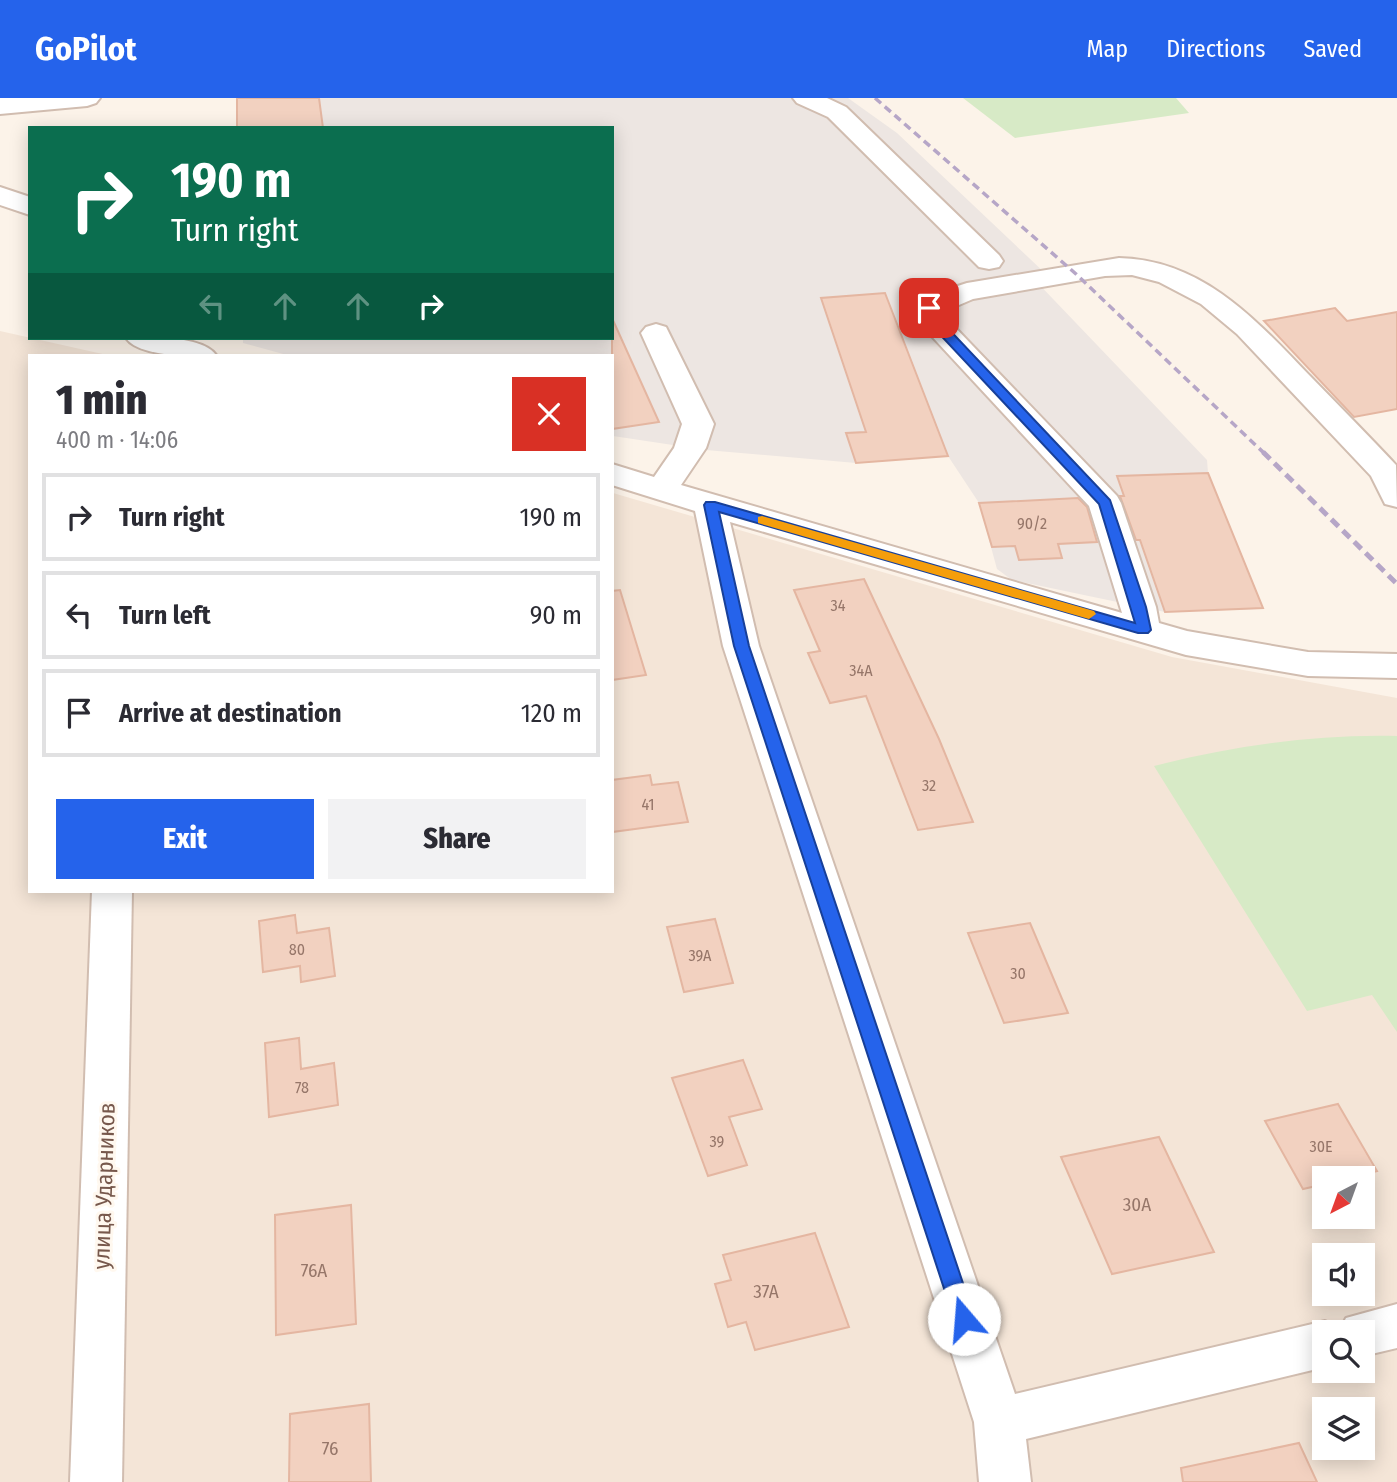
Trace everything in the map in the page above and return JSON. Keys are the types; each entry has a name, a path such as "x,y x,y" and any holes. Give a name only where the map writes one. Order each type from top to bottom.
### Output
{"street":[{"path":"0,106 87,98"},
{"path":"806,98 837,112 989,261"},
{"path":"0,195 28,206"},
{"path":"1143,630 1139,607 1105,503 935,323 929,308 943,298 978,289 1104,268 1144,268 1187,282 1217,301 1247,327 1385,472 1397,498"},
{"path":"656,332 698,424 690,448 663,488"},
{"path":"148,340 197,354"},
{"path":"614,475 1186,643 1308,664 1397,666"},
{"path":"710,505 741,646 999,1422 1005,1482"},
{"name":"улица Ударников","path":"96,1482 112,893"},
{"path":"1375,1331 1397,1326"},
{"path":"999,1422 1312,1346"}],"shaded area":[{"path":"237,98 848,98 897,133 1047,275 1032,277 1207,460 1208,473 1256,609 1165,612 1012,580 997,569 979,503 948,456 856,463 706,450 614,436 614,354 283,354 243,343 243,340 614,340 614,126 237,126"},
{"path":"0,331 28,337 28,340 40,340 103,354 28,354 28,893 614,893 614,493 1172,657 1397,698 1397,1482 0,1482"}],"green space":[{"path":"963,98 1176,98 1189,113 1015,138"},
{"path":"1397,736 1397,1032 1372,995 1307,1011 1154,766 1214,753 1305,739"}],"building":[{"path":"237,98 319,98 323,126 237,126"},
{"path":"885,293 948,456 856,463 846,433 866,432 821,298"},
{"path":"1335,308 1347,321 1397,312 1397,409 1354,417 1264,321"},
{"path":"614,322 659,422 614,429"},
{"path":"1208,473 1263,608 1165,612 1140,540 1136,540 1120,496 1124,496 1117,476"},
{"path":"1078,498 1087,507 1097,542 1058,544 1062,558 1019,560 1015,546 992,547 979,503"},
{"path":"864,579 939,739 973,822 918,830 866,696 830,703 808,653 820,651 794,590"},
{"path":"620,590 646,675 614,680 614,591"},
{"path":"650,775 652,785 678,782 688,822 614,832 614,780"},
{"path":"295,915 297,933 329,928 335,976 301,982 300,966 263,972 259,921"},
{"path":"715,919 733,983 684,992 667,927"},
{"path":"1030,923 1068,1013 1004,1023 968,933"},
{"path":"299,1038 301,1069 334,1063 338,1105 269,1117 265,1043"},
{"path":"743,1060 762,1109 729,1117 747,1165 708,1176 672,1078"},
{"path":"1338,1104 1374,1166 1312,1166 1312,1187 1303,1189 1265,1121"},
{"path":"1159,1137 1214,1252 1112,1274 1061,1157"},
{"path":"351,1205 356,1324 276,1335 275,1215"},
{"path":"815,1233 849,1327 755,1350 746,1322 728,1327 715,1284 731,1280 723,1255"},
{"path":"369,1404 371,1482 289,1482 290,1414"},
{"path":"1299,1443 1317,1482 1183,1482 1181,1468"}],"railway":[{"path":"875,98 1076,274 1265,454"},
{"path":"1263,452 1397,584"}],"slow traffic":[{"path":"762,520 1089,614"}],"route":[{"path":"929,308 935,323 1105,503 1139,607 1143,630 710,505 741,646 964,1319"}]}
